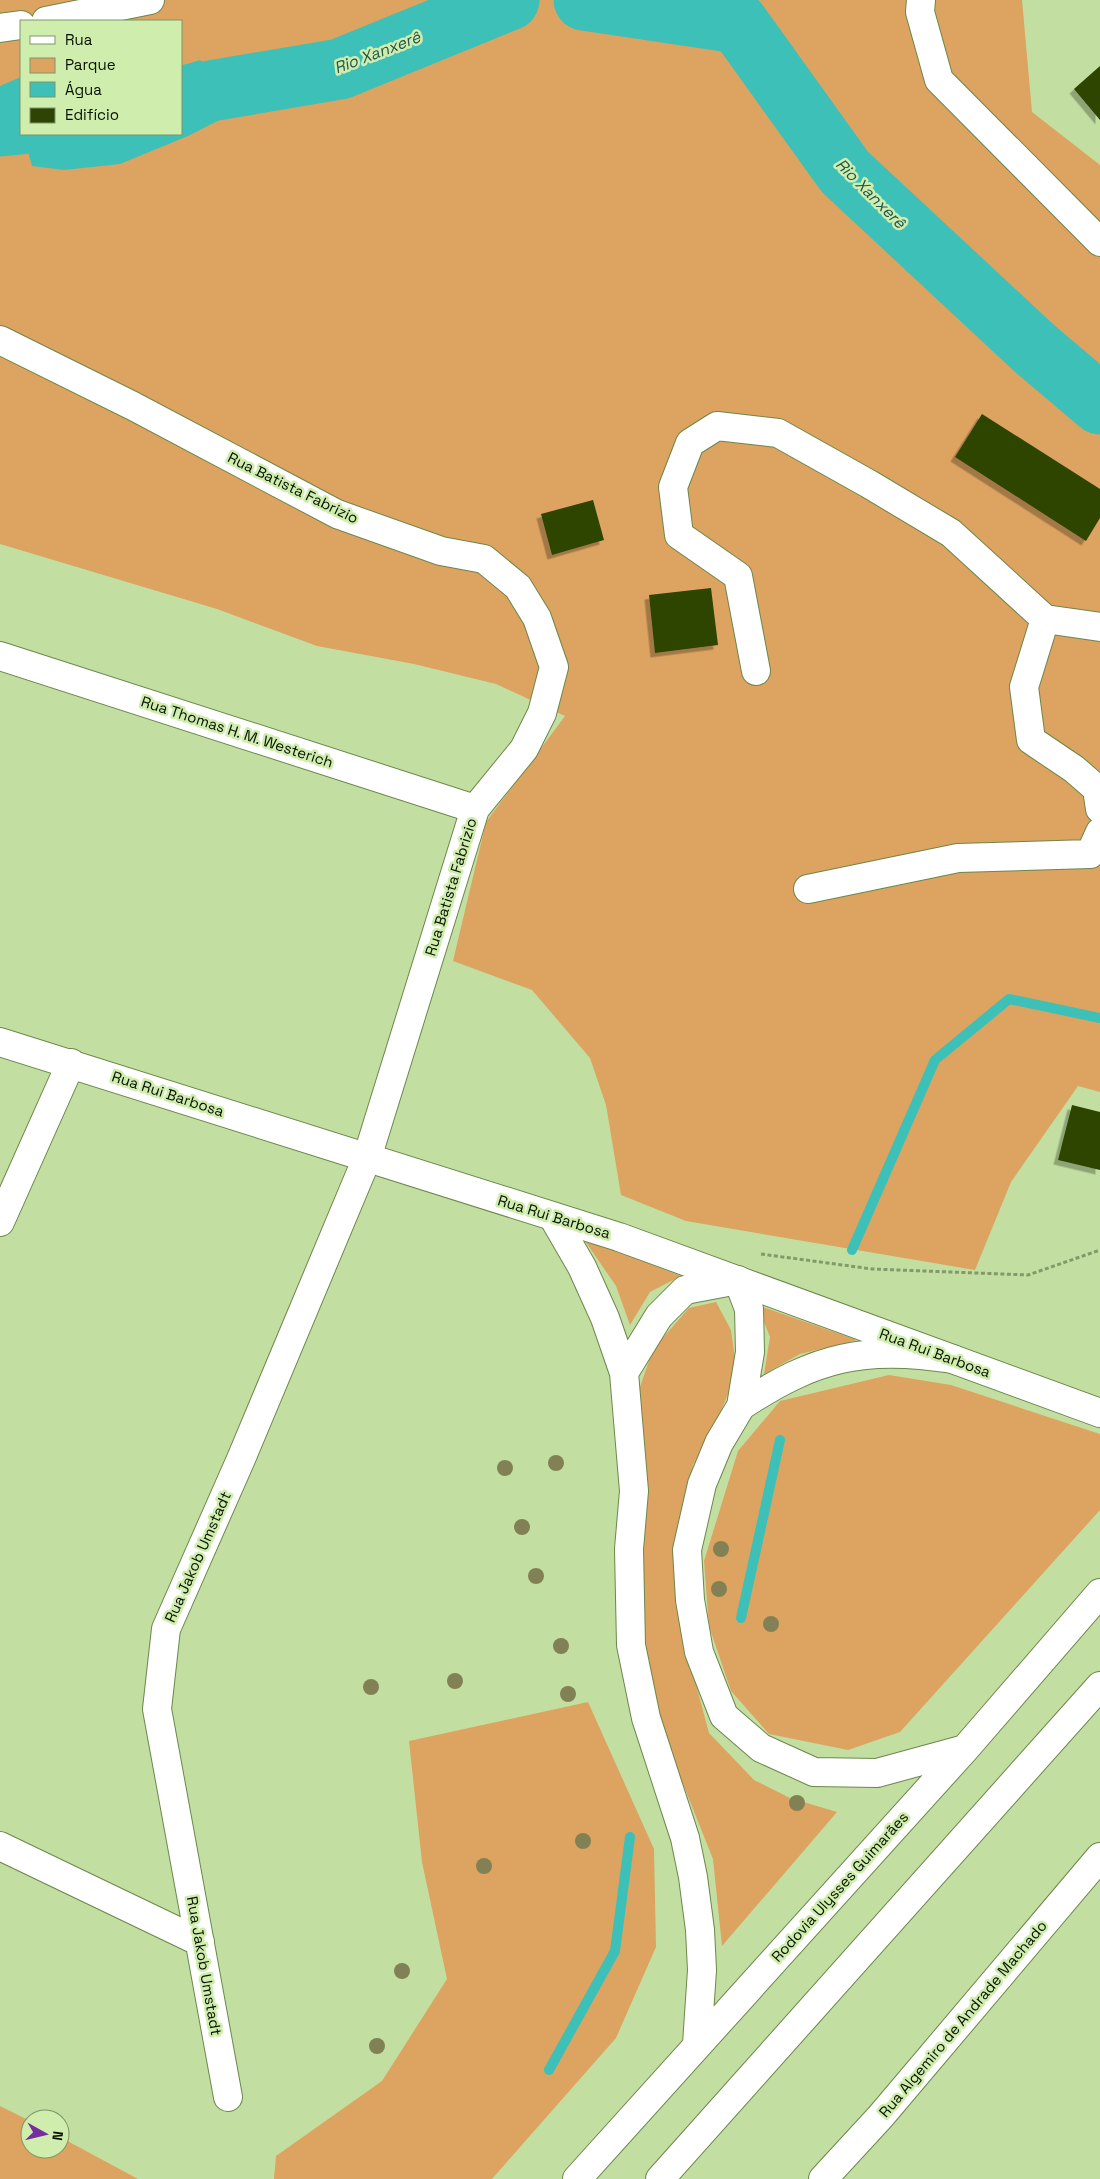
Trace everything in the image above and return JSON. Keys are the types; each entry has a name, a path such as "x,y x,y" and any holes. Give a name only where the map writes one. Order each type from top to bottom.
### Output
{"main road":[{"path":"51,20 150,0"},
{"path":"922,0 920,12 938,80 1100,242"},
{"path":"0,28 20,25"},
{"name":"Rua Batista Fabrizio","path":"0,340 133,406 337,514 441,551 484,558 518,587 537,618 554,667 542,713 524,749 475,809 367,1158"},
{"path":"756,671 738,576 679,535 673,488 690,443 717,426 778,433 951,533 1045,620 1100,627"},
{"path":"1045,620 1024,687 1031,740 1074,769 1097,789 1100,809"},
{"name":"Rua Thomas H. M. Westerich","path":"0,656 475,809"},
{"path":"808,889 958,858 1090,854 1100,832"},
{"name":"Rua Rui Barbosa","path":"0,1042 618,1237 1100,1413"},
{"path":"0,1222 71,1063"},
{"name":"Rua Jakob Umstadt","path":"228,2097 157,1709 166,1629 241,1460 367,1158"},
{"path":"553,1217 586,1275 605,1318 624,1372 634,1491 629,1548 631,1645 646,1718 685,1838 693,1877 702,1970 696,2044"},
{"path":"624,1372 659,1316 685,1290 738,1280 749,1309 750,1352 741,1406 719,1443 702,1484 687,1550 690,1600 699,1652 724,1716 761,1748 814,1772 877,1773 965,1749"},
{"path":"741,1406 778,1381 820,1364 864,1354 909,1353 952,1359"},
{"name":"Rodovia Ulysses Guimarães","path":"577,2179 696,2044 965,1749 1100,1593"},
{"path":"660,2179 1100,1686"},
{"path":"0,1846 200,1942"},
{"name":"Rua Algemiro de Andrade Machado","path":"823,2179 881,2116 1100,1858"}],"path":[{"path":"751,1252 872,1269 1028,1276 1100,1250"}],"green space":[{"path":"0,0 1022,0 1032,112 1100,165 1100,1092 1078,1086 1011,1182 975,1270 686,1221 621,1195 606,1105 590,1058 532,990 453,961 486,822 565,716 496,684 414,664 317,646 217,609 0,544"},
{"path":"583,1238 681,1276 650,1292 630,1325 616,1286"},
{"path":"716,1302 731,1330 737,1373 719,1415 693,1465 679,1528 681,1629 709,1733 754,1780 790,1798 837,1812 722,1946 713,1859 649,1699 633,1595 641,1482 640,1387 653,1349 689,1308"},
{"path":"757,1305 857,1340 800,1354 764,1374 770,1337"},
{"path":"889,1375 951,1385 1100,1434 1100,1510 900,1732 848,1750 769,1734 731,1691 709,1626 704,1561 738,1451 780,1401"},
{"path":"588,1702 654,1849 656,1947 616,2038 492,2179 274,2179 276,2156 382,2081 447,1979 422,1862 409,1741"},
{"path":"0,2106 20,2116 20,2159 70,2159 70,2142 138,2179 0,2179"}],"water":[{"path":"200,60 231,85 266,63 275,80 259,100 188,136 120,164 64,170 32,166 23,135 182,135 182,66"},
{"path":"20,77 20,127 0,97 0,86"}],"building":[{"path":"1100,66 1100,120 1074,89"},
{"path":"982,414 1100,489 1100,518 1086,541 955,457"},
{"path":"593,500 604,540 552,555 541,514"},
{"path":"711,588 718,645 655,653 649,595"},
{"path":"1072,1105 1100,1112 1100,1170 1058,1160"}],"waterway":[{"name":"Rio Xanxerê","path":"182,96 340,69 509,0"},
{"name":"Rio Xanxerê","path":"584,0 738,23 845,172 1034,348 1100,404"},
{"name":"Rio Xanxerê","path":"0,126 20,124"},
{"path":"852,1250 935,1060 1009,999 1100,1018"},
{"path":"741,1618 780,1440"},
{"path":"549,2070 615,1951 630,1837"}]}
